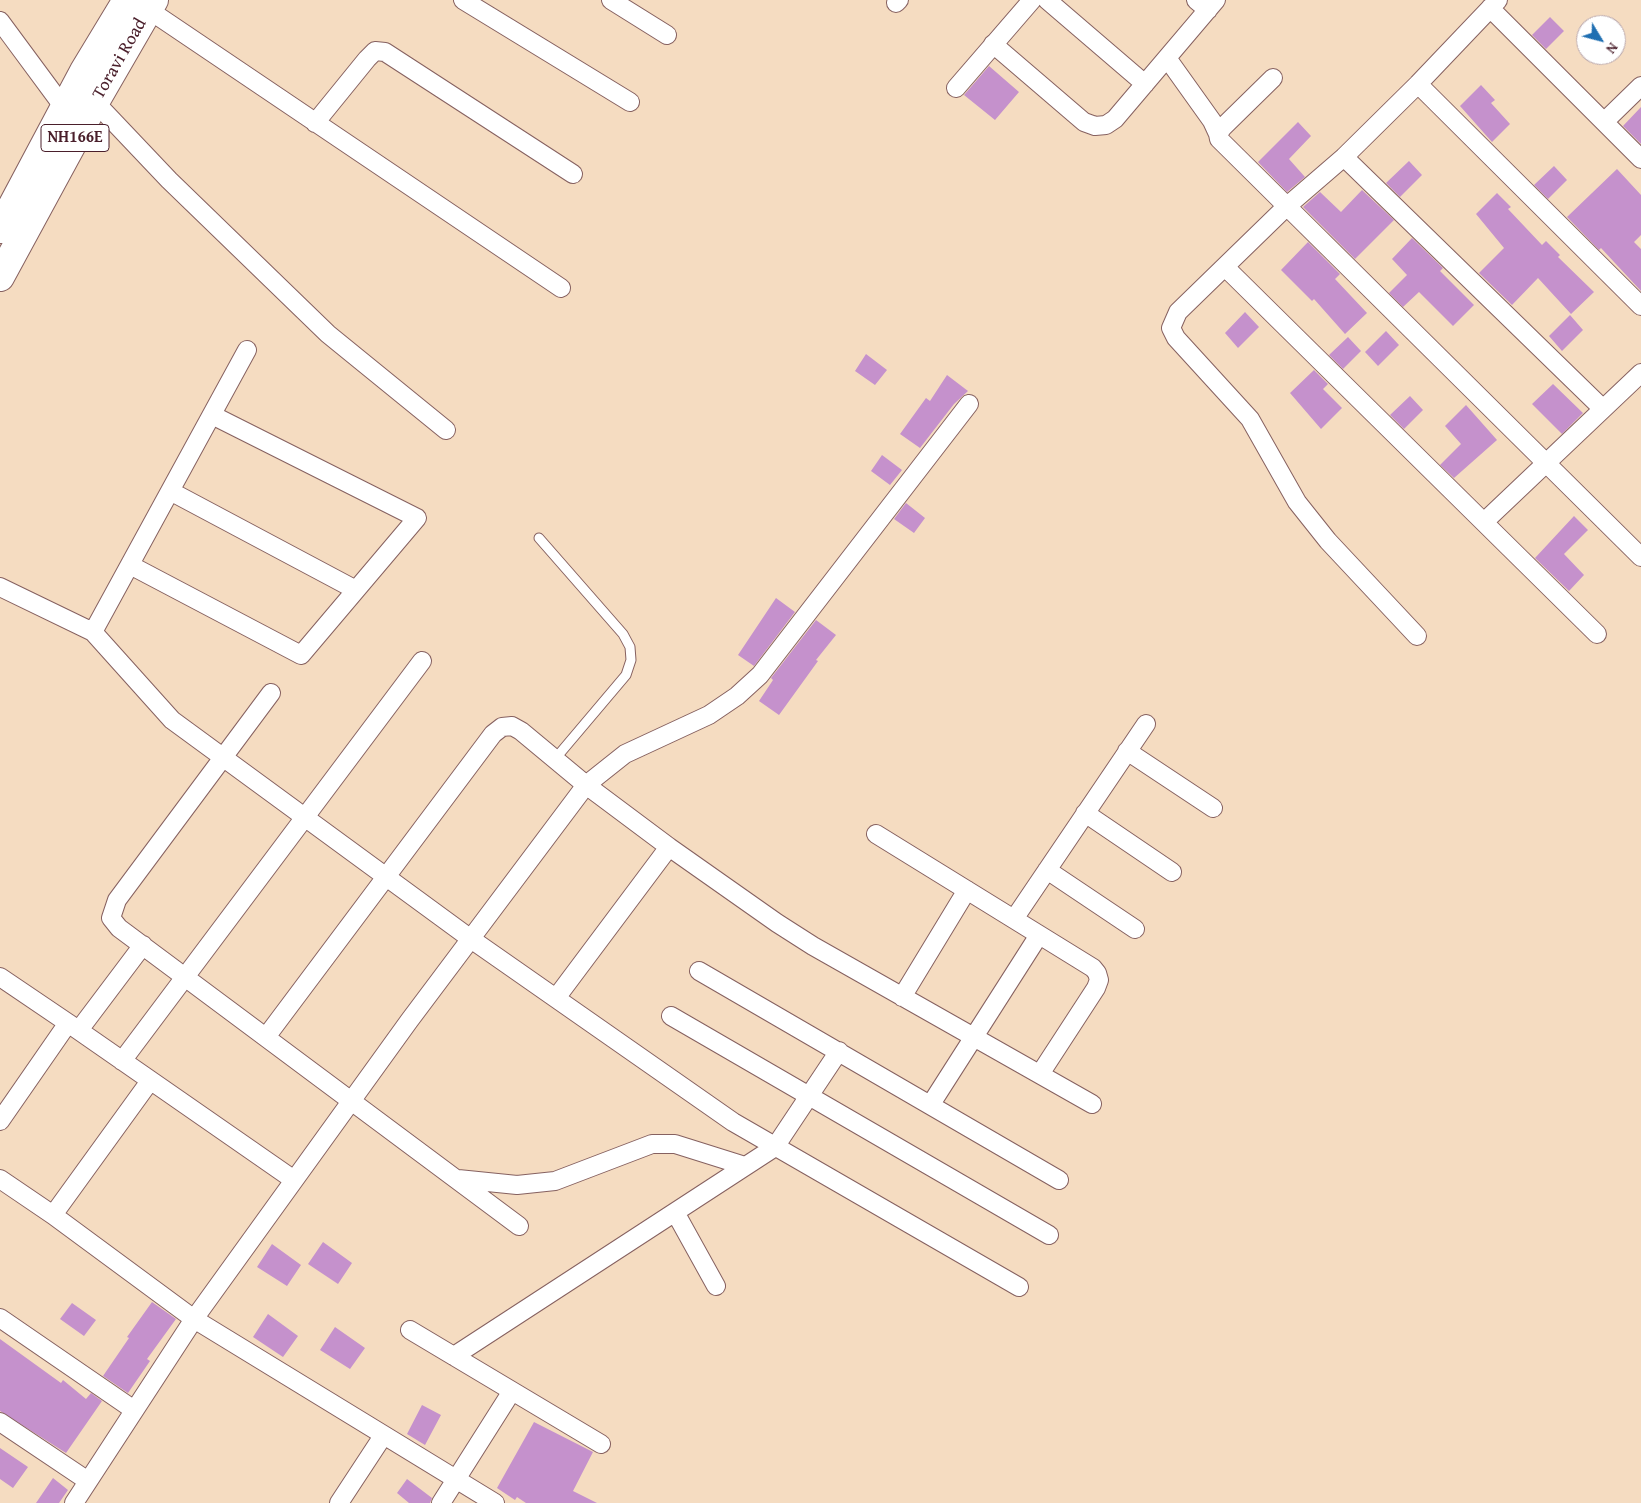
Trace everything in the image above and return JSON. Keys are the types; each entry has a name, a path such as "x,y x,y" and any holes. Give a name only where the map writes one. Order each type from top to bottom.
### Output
{"highway":[{"name":"Toravi Road","path":"0,277 95,102 143,3"},
{"name":"Toravi Road","path":"0,229 84,71 143,3"}],"street":[{"path":"463,0 630,102"},
{"path":"611,0 667,35"},
{"path":"956,88 1032,0"},
{"path":"1047,0 1146,84"},
{"path":"143,3 315,123 561,288"},
{"path":"994,44 1084,122 1095,126 1106,125 1116,119 1146,84 1207,3"},
{"path":"1417,636 1328,541 1297,502 1250,419 1176,338 1171,328 1178,312 1286,207 1344,157 1418,84 1494,4 1641,159"},
{"path":"0,22 65,109"},
{"path":"315,123 367,59 375,51 385,52 573,174"},
{"path":"1167,58 1212,121 1224,146 1641,557"},
{"path":"1218,134 1273,78"},
{"path":"1418,84 1641,306"},
{"path":"1604,122 1641,86"},
{"path":"95,102 162,174 328,334 446,430"},
{"path":"1344,157 1603,409"},
{"path":"1225,267 1597,634"},
{"path":"93,632 247,350"},
{"path":"1484,522 1641,373"},
{"path":"74,1503 194,1319 351,1100 586,785 625,754 709,715 737,696 760,675 969,404"},
{"path":"130,565 301,655 417,518 212,415"},
{"path":"170,491 356,590"},
{"path":"0,587 93,632 172,720 471,939 733,1122 1019,1287"},
{"path":"122,1060 422,662"},
{"path":"271,693 123,892 112,911 111,918 119,928 520,1226"},
{"path":"1014,919 1146,724"},
{"path":"266,1036 493,734 502,727 512,726 522,731 586,785 669,847 777,923 1092,1104"},
{"path":"1128,751 1213,808"},
{"path":"1086,813 1172,872"},
{"path":"876,834 1093,968 1099,980 1040,1074"},
{"path":"556,998 669,847"},
{"path":"1047,870 1135,929"},
{"path":"902,996 967,890"},
{"path":"931,1104 1039,935"},
{"path":"0,1121 74,1027 143,945"},
{"path":"699,971 839,1050 1059,1180"},
{"path":"0,977 294,1180"},
{"path":"671,1016 1049,1235"},
{"path":"454,1356 775,1147 839,1050"},
{"path":"53,1215 150,1081"},
{"path":"458,1179 517,1185 555,1181 652,1144 675,1144 745,1166"},
{"path":"0,1179 53,1215 194,1319 495,1503"},
{"path":"675,1212 716,1286"},
{"path":"0,1318 134,1410"},
{"path":"410,1330 601,1444"},
{"path":"441,1503 512,1391"},
{"path":"0,1422 88,1481"},
{"path":"339,1503 383,1436"}],"lane":[{"path":"539,538 624,634 630,647 631,660 626,675 555,759"}],"building":[{"path":"1550,17 1564,31 1546,49 1532,35"},
{"path":"989,66 1019,92 995,120 964,95"},
{"path":"1481,85 1495,100 1491,103 1510,124 1492,142 1460,106"},
{"path":"1641,107 1641,144 1623,126"},
{"path":"1298,122 1311,136 1289,159 1305,177 1287,192 1258,162"},
{"path":"1409,161 1422,175 1400,197 1386,183"},
{"path":"1554,166 1567,180 1548,199 1534,185"},
{"path":"1617,169 1641,195 1641,235 1634,242 1641,249 1641,291 1601,248 1599,250 1567,217"},
{"path":"1362,190 1394,220 1355,259 1303,207 1320,192 1341,212"},
{"path":"1497,193 1511,207 1508,209 1542,245 1546,241 1560,255 1558,257 1594,292 1571,314 1538,278 1512,305 1479,273 1504,248 1476,214"},
{"path":"1412,238 1443,268 1440,271 1474,305 1453,326 1419,292 1403,307 1389,293 1407,275 1392,259"},
{"path":"1308,242 1340,274 1335,279 1367,313 1345,334 1314,299 1312,301 1281,270"},
{"path":"1245,312 1259,327 1238,348 1225,333"},
{"path":"1570,315 1583,330 1562,351 1549,336"},
{"path":"1386,331 1399,345 1378,366 1365,352"},
{"path":"1348,337 1361,351 1343,369 1329,355"},
{"path":"866,354 887,370 875,385 855,371"},
{"path":"1314,370 1328,384 1323,389 1342,408 1321,429 1290,393"},
{"path":"947,375 968,391 954,404 920,448 900,434 926,398 930,401"},
{"path":"1553,384 1583,413 1562,434 1532,404"},
{"path":"1410,396 1423,410 1404,429 1390,415"},
{"path":"1466,405 1497,440 1454,478 1440,465 1461,444 1445,426"},
{"path":"882,455 902,470 890,485 871,471"},
{"path":"906,503 925,518 914,533 894,519"},
{"path":"1574,516 1588,530 1564,554 1584,575 1569,591 1535,558"},
{"path":"776,598 795,612 754,666 738,655"},
{"path":"816,620 836,635 816,660 818,661 779,715 759,701 773,680 771,678"},
{"path":"323,1242 352,1263 338,1284 308,1264"},
{"path":"272,1244 301,1265 287,1286 257,1267"},
{"path":"152,1302 176,1319 147,1359 150,1361 128,1393 103,1376 129,1338 127,1337"},
{"path":"72,1303 96,1320 84,1336 60,1319"},
{"path":"268,1314 298,1336 283,1357 253,1337"},
{"path":"335,1327 365,1348 350,1369 320,1350"},
{"path":"0,1339 61,1383 63,1380 86,1399 91,1393 102,1401 66,1453 0,1411"},
{"path":"422,1405 441,1415 425,1445 407,1434"},
{"path":"534,1422 593,1452 573,1491 597,1503 526,1503 517,1497 515,1500 497,1488"},
{"path":"0,1448 28,1467 13,1488 0,1479"},
{"path":"53,1478 68,1490 59,1503 36,1503"},
{"path":"407,1479 432,1498 430,1503 409,1503 397,1493"}]}
